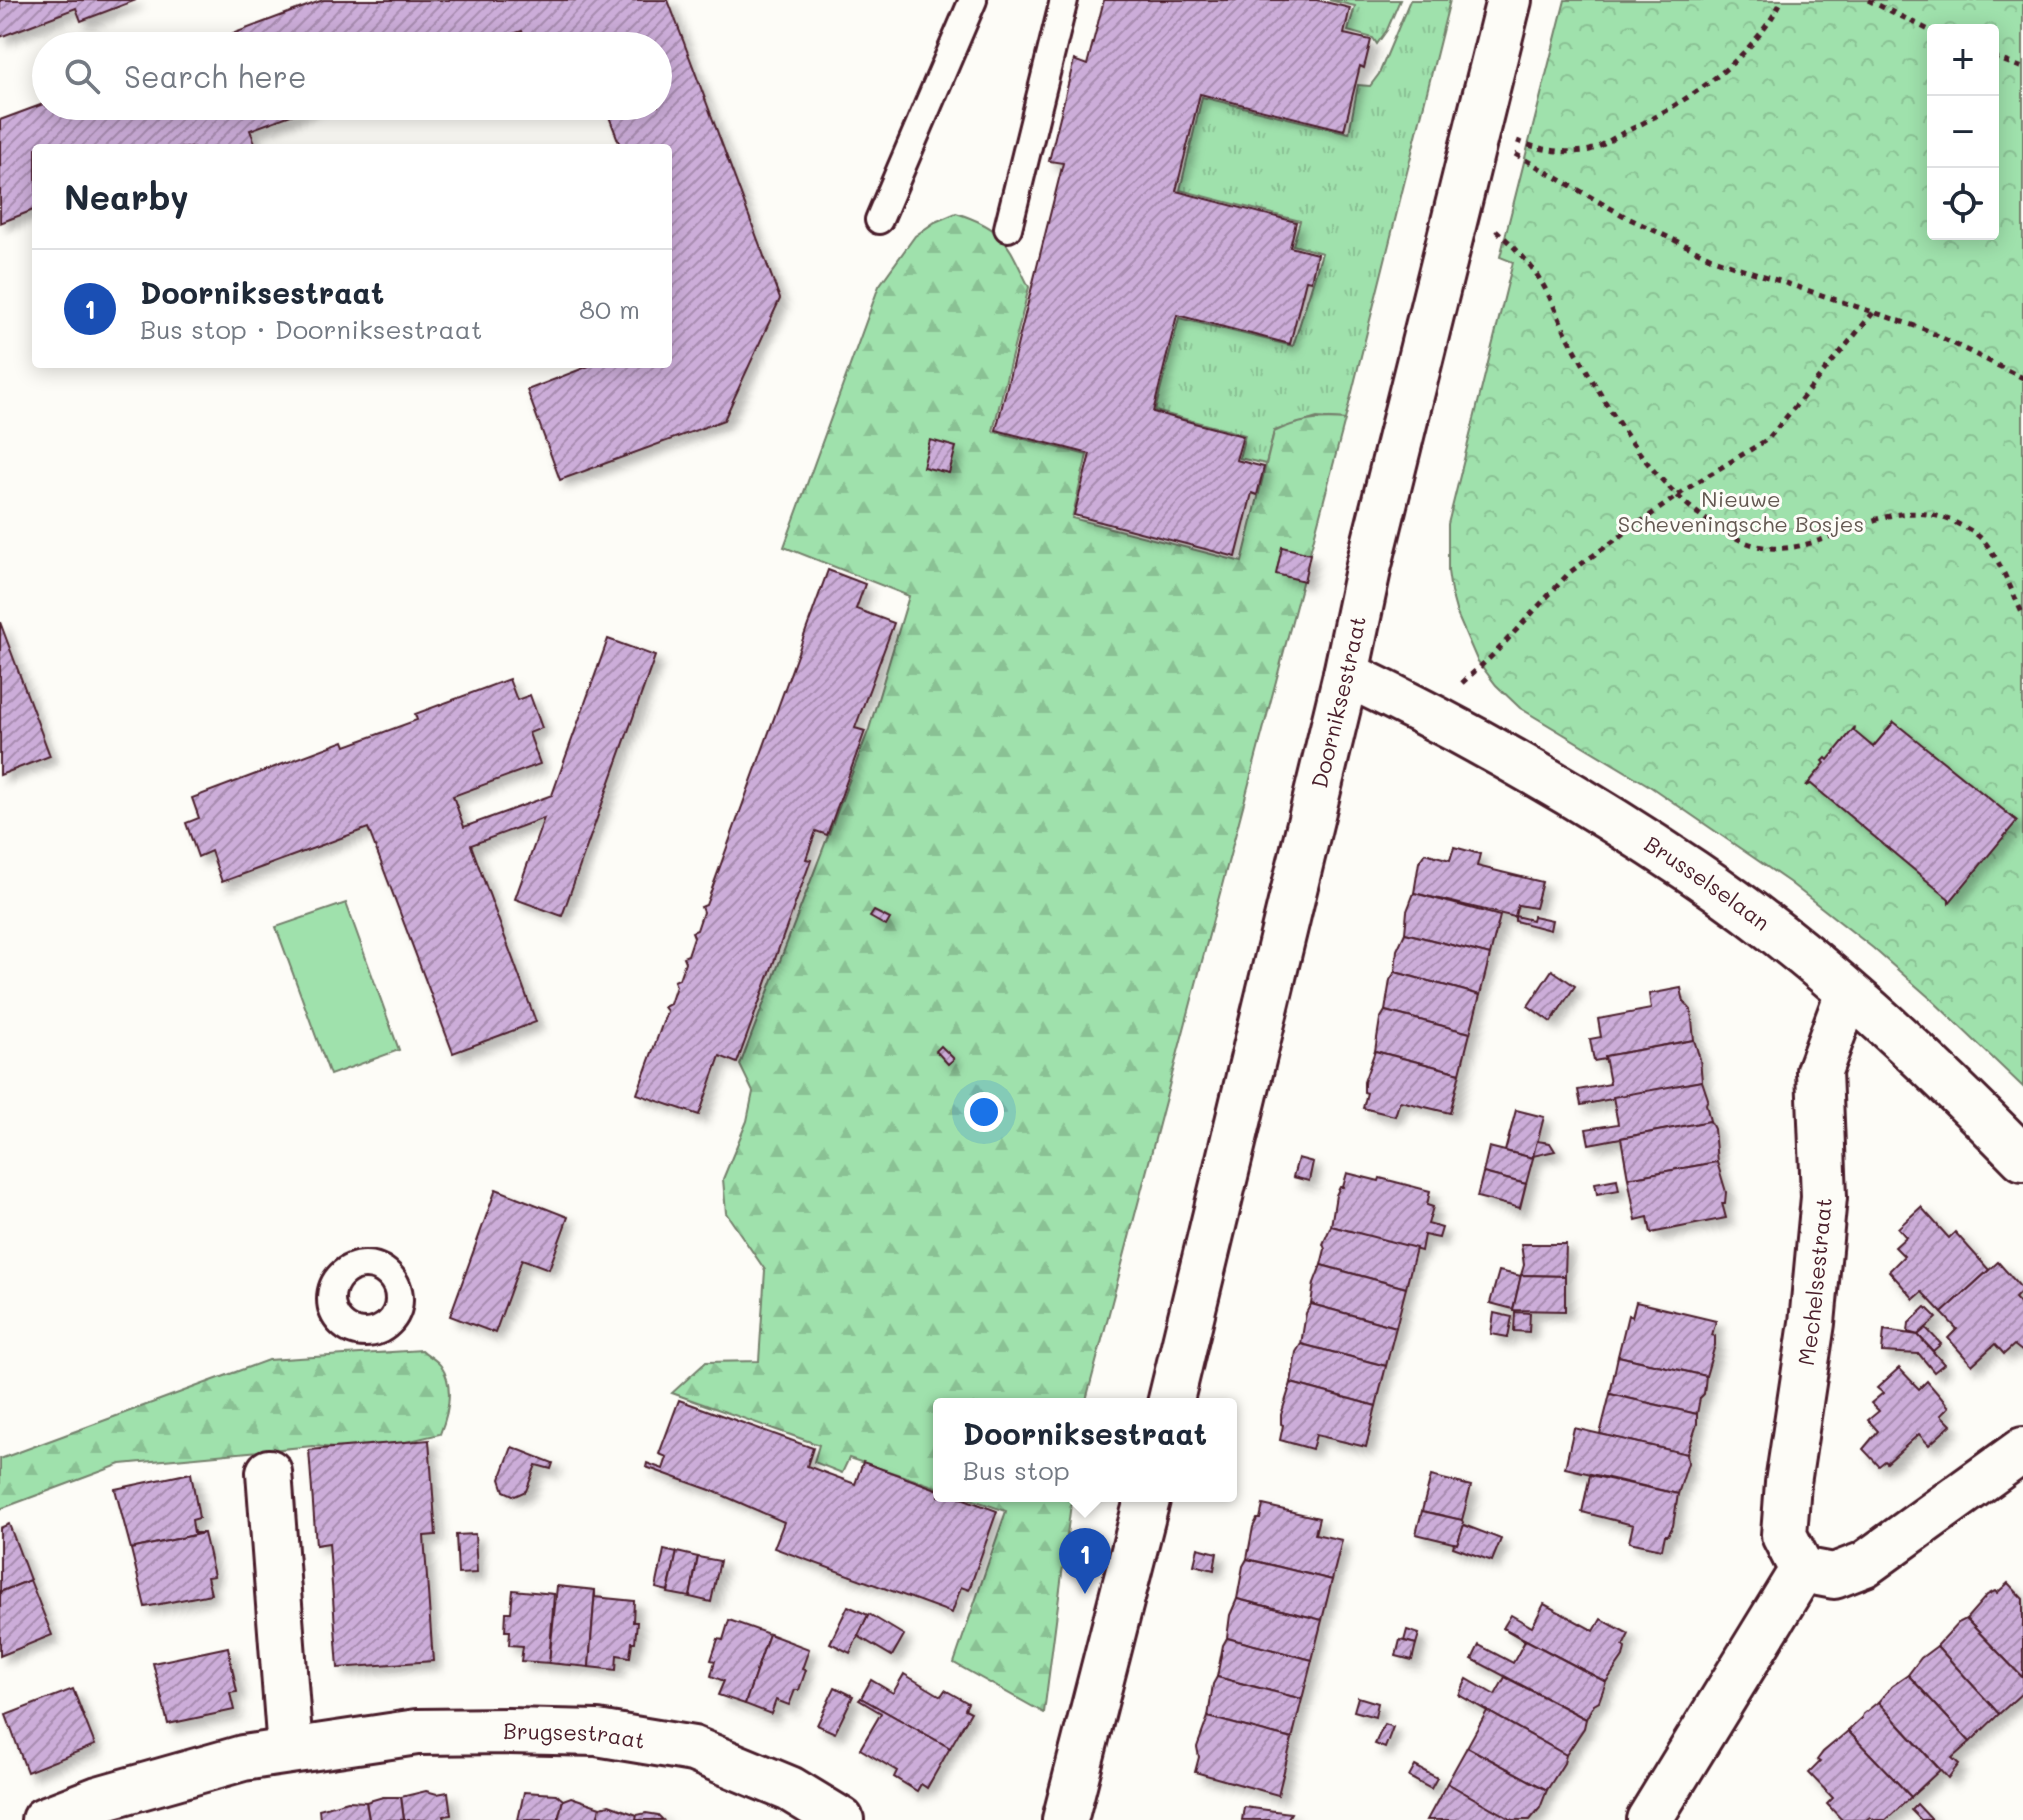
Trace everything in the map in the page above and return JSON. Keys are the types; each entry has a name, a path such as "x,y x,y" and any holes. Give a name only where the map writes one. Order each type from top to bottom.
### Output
{"street":[{"name":"Doorniksestraat","path":"1171,1398 1346,674 1369,565 1509,0"},
{"name":"Brusselselaan","path":"1346,674 1428,713 1564,792 1694,873 1848,993 1964,1097 2023,1158"},
{"name":"Mechelsestraat","path":"1802,1570 1784,1535 1788,1483 1812,1323 1824,1197 1819,1071 1848,993"},
{"path":"1649,1820 1802,1570 1834,1576 1865,1564 2023,1450"},
{"path":"269,1472 290,1750"},
{"path":"1065,1820 1146,1502"},
{"name":"Brugsestraat","path":"44,1820 98,1799 192,1772 290,1750 417,1732 597,1733 693,1749 790,1789 841,1820"}],"lane":[{"path":"879,220 973,0"},
{"path":"1008,228 1064,0"}],"path":[{"path":"1477,130 1541,150 1590,150 1693,95 1735,62 1772,18 1782,0"},
{"path":"1868,0 1927,29"},
{"path":"1999,59 2023,68"},
{"path":"1477,130 1626,217 1716,260 1924,329 2023,378"},
{"path":"1462,195 1533,269 1625,434 1676,497 1737,539 1769,548 1807,546 1868,520 1906,512 1940,516 1982,539 2000,566 2023,615"},
{"path":"1428,713 1495,653 1570,572 1676,497 1768,439 1873,313"}],"green space":[{"path":"1329,0 1400,0 1377,44 1373,38 1348,31 1355,6"},
{"path":"1410,0 1450,0 1345,420 1317,418 1274,431 1266,464 1239,458 1245,435 1155,411 1179,318 1293,346 1322,253 1293,245 1300,221 1180,190 1202,97 1349,133 1358,85 1370,86 1379,74"},
{"name":"Nieuwe Scheveningsche Bosjes","path":"1565,0 2023,0 2023,1087 1873,948 1789,882 1648,785 1520,708 1496,685 1477,660 1451,592 1448,524 1513,262 1500,257"},
{"path":"956,213 985,225 1009,248 1029,287 993,431 1087,455 1072,518 1242,562 1274,432 1309,421 1345,420 1087,1398 933,1398 933,1486 849,1458 842,1473 814,1462 819,1445 672,1393 706,1362 759,1361 765,1270 726,1213 723,1179 747,1121 753,1092 740,1065 869,729 909,596 784,547 879,286 915,236 935,222"},
{"path":"346,903 399,1050 330,1075 276,927"},
{"path":"422,1350 441,1366 448,1383 448,1409 440,1434 367,1451 313,1446 121,1464 0,1509 0,1459 268,1360"},
{"path":"980,1502 1071,1502 1044,1713 954,1663 1006,1511"}],"building":[{"path":"0,0 136,0 81,21 76,8 0,37"},
{"path":"323,0 668,0 780,299 724,420 560,480 527,390 584,368 672,368 672,144 619,144 610,120 672,120 672,32 237,32"},
{"path":"1104,0 1317,0 1350,8 1344,34 1371,40 1364,68 1360,66 1344,130 1200,94 1176,191 1296,222 1290,247 1317,254 1311,281 1306,280 1290,344 1177,315 1153,412 1243,436 1236,460 1264,467 1257,495 1252,493 1236,557 1074,515 1090,454 996,430 1063,163 1049,161 1074,60 1087,65"},
{"path":"32,108 32,120 277,120 250,130 255,144 32,144 32,211 0,223 0,120"},
{"path":"930,440 956,447 949,473 923,467"},
{"path":"1282,547 1310,554 1304,581 1276,574"},
{"path":"828,570 865,584 856,609 894,623 855,728 865,731 827,835 816,831 806,859 811,860 737,1063 720,1056 699,1115 637,1094 667,1011 664,1007 670,1004 676,986 674,981 679,979 685,962 683,957 688,955 694,937 692,932 697,930 703,912 701,907 706,905"},
{"path":"0,622 50,756 0,775"},
{"path":"608,639 655,656 562,916 515,899 544,818 471,845 536,1022 453,1053 368,828 222,882 211,851 198,857 186,823 199,818 192,798 344,741 346,746 417,720 415,714 509,679 517,700 530,695 542,728 529,733 540,764 453,796 464,827 552,795"},
{"path":"1894,722 2017,821 1949,903 1949,899 1811,784 1806,786 1825,763 1823,761 1828,760 1855,727 1854,731 1873,747"},
{"path":"1454,847 1480,854 1477,866 1542,882 1535,908 1518,905 1515,916 1552,920 1550,930 1515,921 1515,917 1414,893 1419,862 1425,853 1450,860"},
{"path":"1414,893 1500,916 1490,955 1405,933 1407,911"},
{"path":"874,911 890,919 886,926 870,917"},
{"path":"1405,933 1490,955 1480,995 1395,972 1397,950"},
{"path":"1552,970 1575,986 1551,1022 1528,1006"},
{"path":"1395,972 1480,995 1470,1033 1385,1011 1390,980"},
{"path":"1681,988 1684,1002 1691,1010 1694,1040 1605,1056 1605,1059 1594,1061 1590,1039 1601,1037 1598,1019 1651,1009 1649,994"},
{"path":"1385,1011 1470,1033 1460,1073 1375,1051 1380,1019"},
{"path":"1694,1040 1702,1081 1581,1105 1578,1090 1610,1084 1605,1056"},
{"path":"941,1046 954,1059 948,1064 936,1051"},
{"path":"1375,1051 1460,1073 1450,1113 1400,1101 1395,1116 1363,1108 1367,1093 1364,1092 1364,1082"},
{"path":"1702,1081 1710,1121 1589,1144 1586,1129 1618,1124 1613,1097"},
{"path":"1516,1110 1544,1117 1533,1158 1505,1151"},
{"path":"1710,1121 1714,1129 1717,1162 1628,1178 1621,1138"},
{"path":"1537,1141 1550,1143 1555,1151 1533,1156"},
{"path":"1489,1147 1533,1158 1526,1184 1483,1173"},
{"path":"1298,1158 1313,1162 1309,1181 1293,1177"},
{"path":"1717,1162 1726,1192 1725,1203 1722,1203 1726,1218 1651,1233 1648,1217 1636,1220 1628,1178"},
{"path":"1347,1173 1430,1191 1427,1205 1433,1207 1428,1224 1442,1228 1439,1238 1424,1235 1421,1251 1331,1226 1336,1195 1343,1187"},
{"path":"1483,1173 1526,1184 1520,1208 1477,1197"},
{"path":"1617,1179 1619,1190 1597,1194 1595,1183"},
{"path":"496,1189 568,1217 549,1269 522,1259 495,1333 450,1316"},
{"path":"1921,1207 1949,1238 1955,1232 1989,1270 1942,1313 1922,1292 1914,1299 1889,1271 1904,1256 1895,1247 1906,1237 1898,1228"},
{"path":"1331,1226 1416,1248 1406,1288 1321,1265 1325,1249 1323,1244"},
{"path":"1521,1244 1566,1244 1565,1276 1521,1275 1524,1265"},
{"path":"1998,1262 2023,1290 2015,1298 2023,1307 2023,1352 2014,1345 2004,1354 1995,1344 1972,1365 1948,1338 1957,1329 1942,1313"},
{"path":"1321,1265 1406,1288 1396,1327 1311,1304"},
{"path":"1499,1271 1521,1276 1513,1309 1490,1303"},
{"path":"1521,1275 1565,1276 1565,1311 1513,1310"},
{"path":"1636,1302 1716,1321 1712,1335 1715,1336 1715,1345 1706,1376 1618,1356 1628,1315 1632,1317"},
{"path":"1311,1304 1396,1327 1386,1366 1301,1344 1306,1313"},
{"path":"1926,1307 1937,1318 1918,1335 1908,1332 1909,1323"},
{"path":"1515,1312 1530,1313 1529,1332 1514,1331"},
{"path":"1494,1313 1512,1317 1508,1337 1491,1334"},
{"path":"1926,1328 1941,1344 1933,1351 1918,1335"},
{"path":"1884,1330 1918,1335 1944,1364 1934,1372 1919,1354 1882,1352"},
{"path":"1301,1344 1386,1366 1376,1406 1291,1383 1296,1352"},
{"path":"1618,1356 1706,1376 1697,1414 1610,1394"},
{"path":"1899,1368 1919,1389 1927,1381 1949,1407 1941,1415 1951,1425 1929,1445 1919,1434 1887,1463 1885,1461 1879,1466 1863,1449 1878,1431 1868,1420 1879,1411 1871,1403 1883,1393 1877,1388"},
{"path":"1291,1383 1376,1406 1366,1447 1316,1435 1312,1449 1280,1440 1281,1415"},
{"path":"1610,1394 1697,1414 1697,1424 1687,1454 1600,1434"},
{"path":"679,1400 813,1448 807,1466 855,1484 863,1462 933,1488 933,1502 972,1502 997,1511 969,1590 961,1587 952,1613 774,1548 784,1522 713,1491 646,1467 647,1463 663,1469 667,1457 659,1454"},
{"path":"1574,1428 1687,1454 1688,1463 1678,1494 1565,1468"},
{"path":"429,1440 436,1535 424,1536 433,1661 338,1668 329,1543 316,1545 309,1450"},
{"path":"512,1447 553,1463 551,1469 536,1465 526,1491 515,1496 504,1491 500,1479"},
{"path":"191,1473 199,1518 192,1520 194,1533 204,1533 131,1549 115,1489"},
{"path":"1590,1475 1678,1494 1673,1526 1665,1535 1662,1549 1629,1542 1633,1525 1582,1512"},
{"path":"1431,1476 1471,1486 1462,1520 1422,1511"},
{"path":"1263,1505 1319,1518 1315,1534 1342,1540 1332,1580 1247,1559 1253,1527 1260,1519"},
{"path":"1422,1511 1462,1520 1464,1525 1457,1544 1416,1534"},
{"path":"9,1524 30,1580 0,1592 0,1528"},
{"path":"1464,1525 1501,1539 1492,1561 1453,1547"},
{"path":"204,1533 214,1576 207,1577 211,1594 145,1607 131,1549"},
{"path":"475,1534 477,1573 458,1574 456,1535"},
{"path":"1198,1548 1217,1553 1214,1570 1194,1565"},
{"path":"664,1550 677,1553 668,1591 656,1588"},
{"path":"677,1552 698,1557 690,1597 668,1593"},
{"path":"698,1557 720,1561 711,1602 690,1597"},
{"path":"1247,1559 1332,1580 1322,1620 1237,1599"},
{"path":"30,1580 52,1635 0,1656 0,1592"},
{"path":"2008,1583 2023,1599 2023,1678 1966,1619 1987,1595 1997,1593"},
{"path":"557,1586 595,1590 589,1667 549,1663"},
{"path":"513,1590 554,1594 549,1663 521,1661 523,1646 509,1645 510,1631 505,1631 506,1612 511,1612"},
{"path":"595,1590 595,1597 634,1601 633,1622 637,1622 635,1642 632,1642 630,1657 617,1655 616,1670 589,1667"},
{"path":"1237,1599 1322,1620 1312,1660 1227,1638 1230,1615"},
{"path":"1544,1604 1594,1631 1601,1619 1629,1634 1623,1646 1623,1657 1606,1682 1503,1628 1511,1615 1532,1627"},
{"path":"848,1606 868,1615 850,1653 830,1643"},
{"path":"869,1614 904,1635 892,1656 858,1636"},
{"path":"1966,1619 2023,1678 2023,1692 1999,1714 1937,1646 1958,1623"},
{"path":"729,1620 769,1634 745,1704 718,1695 724,1681 711,1676 715,1661 711,1660 718,1639 723,1640"},
{"path":"1503,1628 1606,1682 1599,1701 1586,1719 1472,1659 1479,1645 1513,1663 1525,1641"},
{"path":"1407,1630 1419,1634 1416,1644 1404,1641"},
{"path":"769,1634 809,1649 799,1690 795,1690 789,1705 776,1700 771,1714 745,1704"},
{"path":"1227,1638 1312,1660 1302,1699 1217,1677"},
{"path":"1400,1640 1416,1644 1412,1660 1396,1656"},
{"path":"1937,1646 1999,1714 1970,1742 1908,1675 1921,1658"},
{"path":"228,1647 237,1692 230,1693 234,1710 168,1724 153,1663"},
{"path":"904,1674 941,1696 945,1690 968,1703 965,1709 971,1712 950,1748 861,1698 871,1680 893,1693"},
{"path":"1908,1675 1970,1742 1952,1758 1959,1764 1948,1778 1878,1702 1892,1686"},
{"path":"1217,1677 1302,1699 1292,1739 1208,1717"},
{"path":"1505,1677 1586,1719 1584,1728 1566,1755 1459,1695 1467,1679 1495,1695"},
{"path":"835,1687 853,1696 835,1733 817,1725"},
{"path":"73,1689 95,1745 27,1772 6,1715"},
{"path":"1358,1697 1378,1703 1375,1717 1354,1711"},
{"path":"861,1698 950,1748 927,1788 921,1784 917,1791 894,1777 897,1771 860,1749 881,1713 859,1700"},
{"path":"1878,1702 1940,1770 1911,1797 1848,1731"},
{"path":"1487,1711 1566,1755 1547,1790 1467,1747"},
{"path":"1208,1717 1292,1739 1278,1795 1195,1772 1199,1757 1197,1747"},
{"path":"1384,1724 1393,1727 1385,1748 1375,1744"},
{"path":"1848,1731 1911,1797 1886,1820 1870,1817 1866,1820 1842,1820 1827,1804 1833,1798 1809,1773 1820,1762 1817,1760 1823,1752"},
{"path":"1467,1747 1547,1790 1540,1808 1530,1820 1512,1820 1447,1783"},
{"path":"1415,1766 1437,1778 1431,1789 1409,1777"},
{"path":"1447,1783 1512,1820 1427,1820"},
{"path":"426,1791 437,1794 448,1792 451,1815 443,1816 444,1820 404,1820 401,1797"},
{"path":"524,1792 556,1794 563,1800 558,1820 518,1820"},
{"path":"383,1797 401,1797 404,1820 369,1820 366,1802"},
{"path":"571,1797 600,1807 597,1820 558,1820 563,1800"},
{"path":"348,1801 366,1802 369,1820 320,1820 319,1809"},
{"path":"1917,1804 1932,1820 1921,1820 1911,1810"},
{"path":"609,1805 637,1815 636,1820 597,1820 600,1807"},
{"path":"1244,1807 1291,1813 1287,1820 1242,1820"},
{"path":"637,1815 658,1815 663,1820 636,1820"}],"place":[{"name":"Doorniksestraat","path":"1085,1594"}]}
